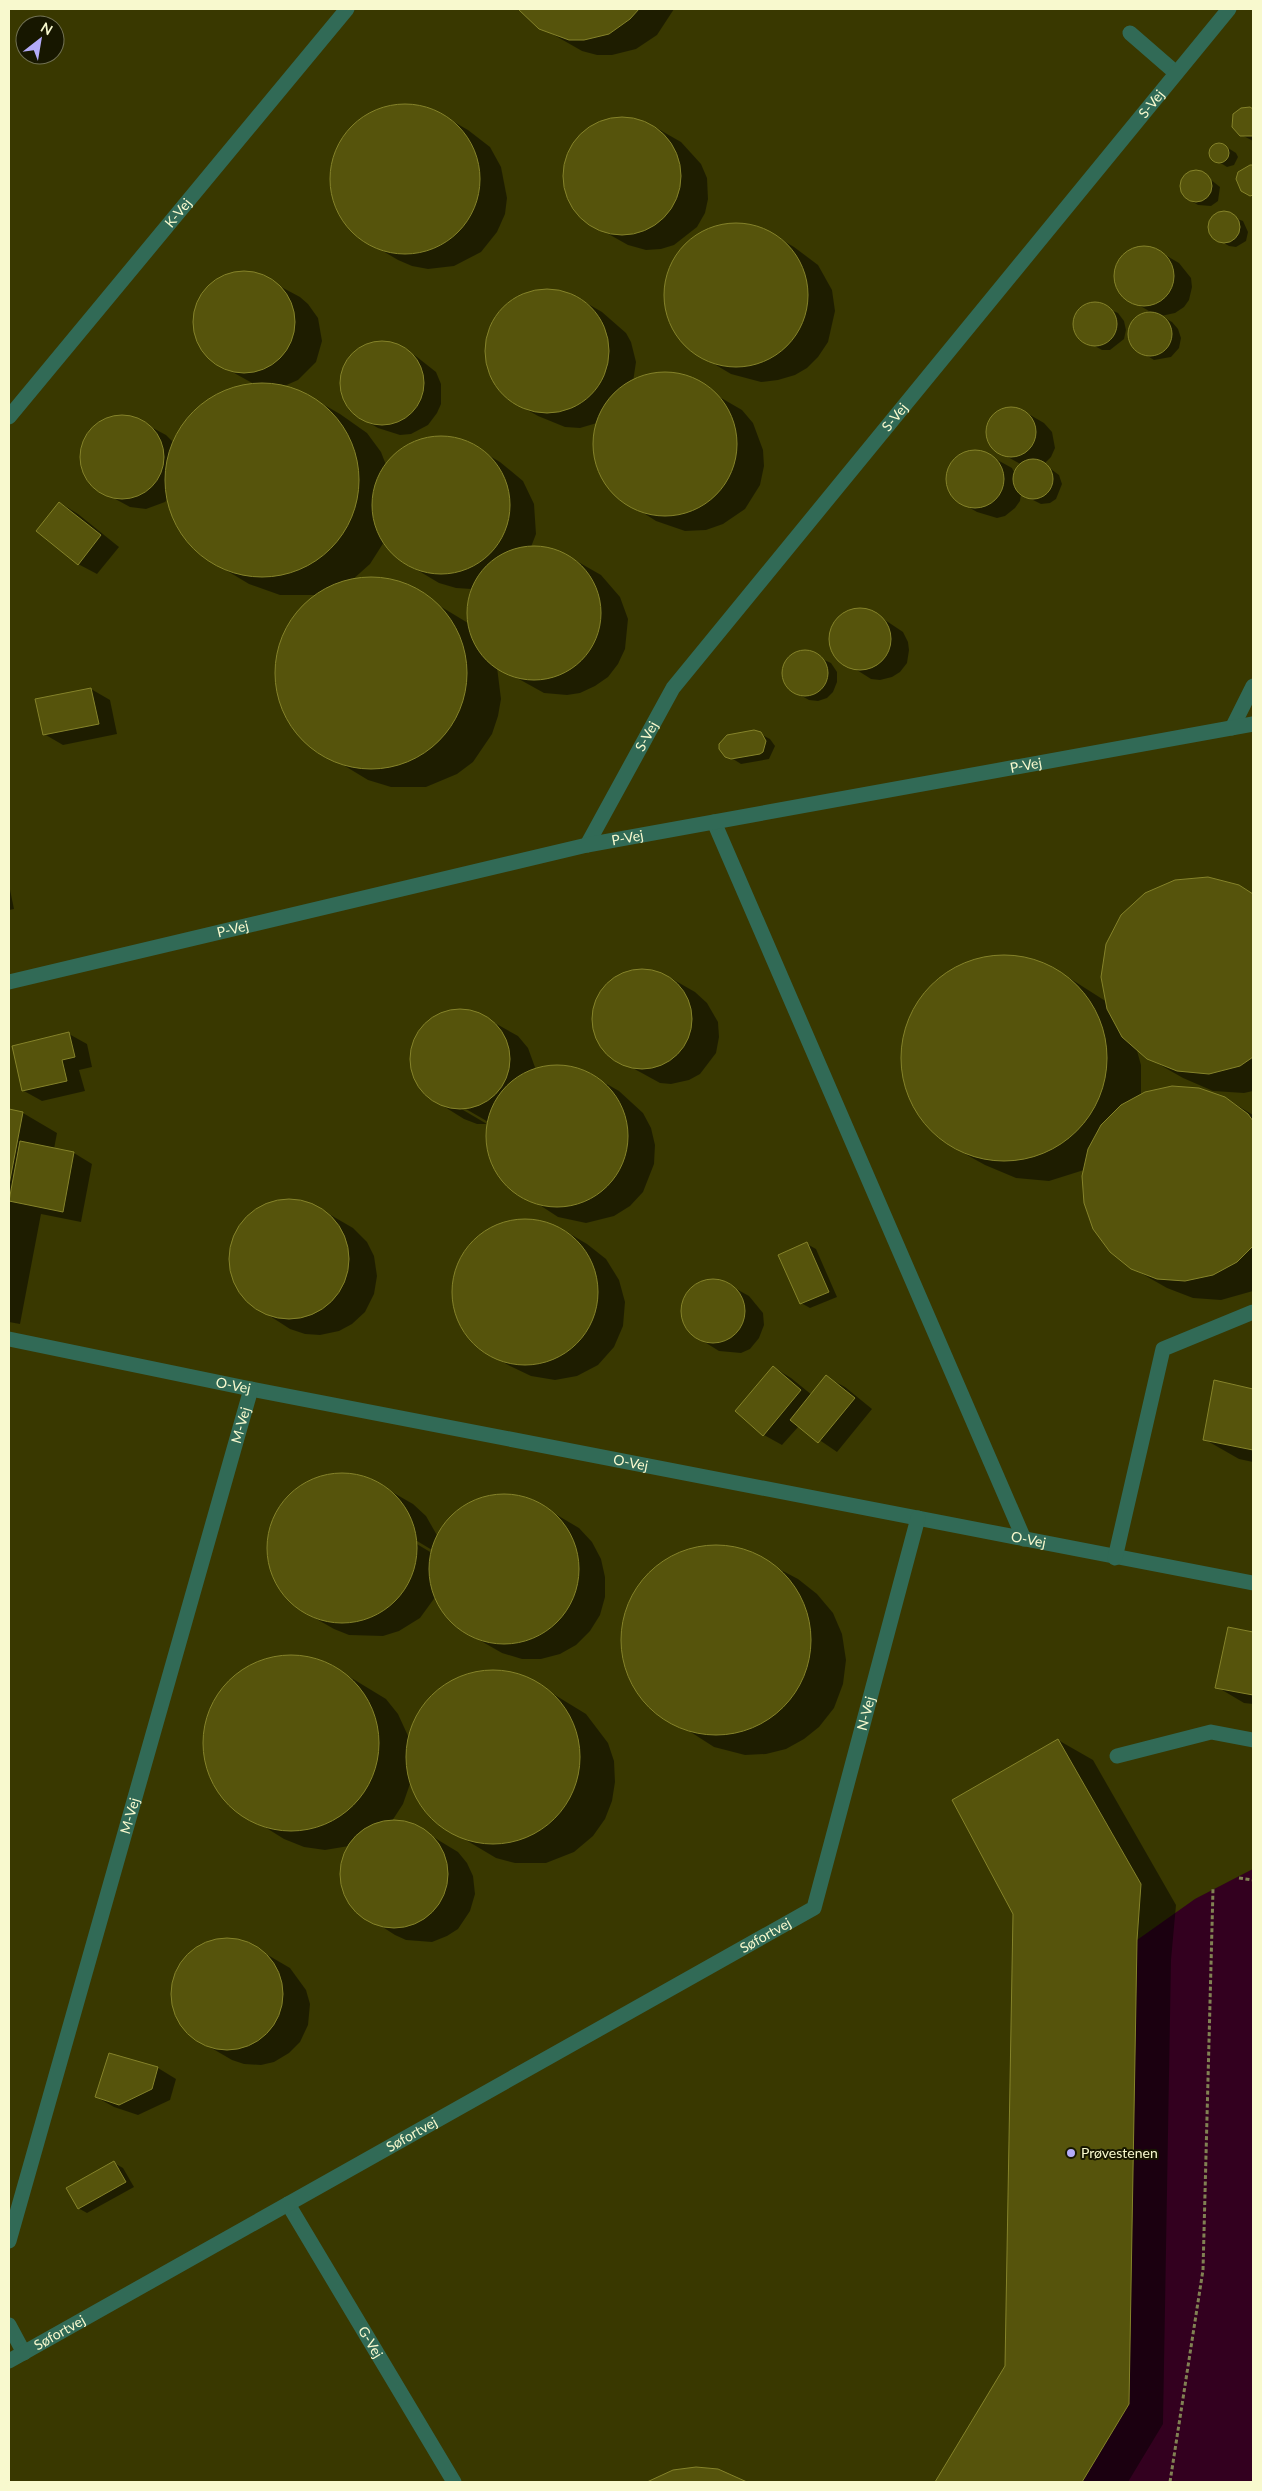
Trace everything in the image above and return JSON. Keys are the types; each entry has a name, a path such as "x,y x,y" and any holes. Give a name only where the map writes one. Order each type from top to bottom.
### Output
{"lane":[{"name":"K-Vej","path":"9,417 347,9"},
{"name":"S-Vej","path":"587,845 673,688 1229,9"},
{"path":"1130,33 1176,73"},
{"path":"1232,728 1253,686"},
{"name":"P-Vej","path":"9,982 587,845 1253,724"},
{"path":"714,822 1024,1540"},
{"path":"1115,1558 1163,1349 1253,1312"},
{"name":"O-Vej","path":"9,1339 251,1389 1115,1558 1253,1583"},
{"name":"M-Vej","path":"9,2241 251,1389"},
{"name":"N-Vej","path":"814,1908 918,1518"},
{"path":"1117,1756 1212,1732 1253,1740"},
{"name":"Søfortvej","path":"9,2361 814,1908"},
{"name":"G-Vej","path":"288,2204 454,2482"},
{"path":"9,2325 24,2353"}],"path":[{"path":"1239,1878 1253,1880"},
{"path":"1170,2482 1203,2270 1213,1889"}],"shaded area":[{"path":"9,9 1253,9 1253,1869 1195,1899 1177,1913 1129,2404 1082,2482 9,2482"},
{"path":"1253,1869 1253,2482 1082,2482 1129,2404 1137,1940 1195,1899"}],"building":[{"path":"518,9 639,9 630,19 609,34 584,40 569,40 539,29"},
{"path":"405,104 420,105 434,110 458,126 474,150 479,164 479,194 474,208 458,232 434,248 420,253 405,254 390,253 376,248 352,232 336,208 331,194 330,179 331,164 336,150 352,126 376,110 390,105"},
{"path":"1250,107 1253,109 1253,136 1240,136 1232,127 1233,114 1241,108"},
{"path":"622,117 645,121 664,134 677,153 681,176 677,199 664,218 645,231 622,235 599,231 580,218 567,199 563,176 567,153 580,134 599,121"},
{"path":"1219,143 1226,146 1229,153 1226,160 1219,163 1212,160 1209,153 1212,146"},
{"path":"1253,165 1253,195 1250,196 1241,191 1236,179 1238,172"},
{"path":"1196,170 1202,171 1207,175 1211,180 1211,192 1207,197 1202,201 1196,202 1190,201 1185,197 1181,192 1180,186 1181,180 1185,175 1190,171"},
{"path":"1224,211 1235,216 1240,227 1235,238 1224,243 1213,238 1208,227 1213,216"},
{"path":"736,223 763,229 776,235 787,244 796,255 802,268 808,295 802,322 796,335 787,346 776,355 763,361 736,367 709,361 696,355 685,346 676,335 670,322 664,295 670,268 676,255 685,244 696,235 709,229"},
{"path":"1144,246 1160,251 1165,255 1169,260 1174,276 1169,292 1165,297 1160,301 1144,306 1128,301 1123,297 1119,292 1114,276 1119,260 1123,255 1128,251"},
{"path":"244,271 263,275 280,286 291,303 295,322 291,341 280,358 263,369 244,373 225,369 208,358 197,341 193,322 197,303 208,286 225,275"},
{"path":"547,289 571,294 582,299 591,307 599,316 604,327 609,351 604,375 599,386 591,395 582,403 571,408 547,413 523,408 512,403 503,395 495,386 490,375 485,351 490,327 495,316 503,307 512,299 523,294"},
{"path":"1095,302 1107,306 1113,312 1117,324 1113,336 1107,342 1095,346 1083,342 1077,336 1073,324 1077,312 1083,306"},
{"path":"1146,312 1154,312 1166,318 1172,334 1166,350 1154,356 1146,356 1134,350 1128,338 1128,330 1134,318"},
{"path":"382,341 405,348 417,360 424,383 417,406 405,418 382,425 359,418 347,406 340,383 347,360 359,348"},
{"path":"665,372 692,378 705,384 716,393 725,404 731,417 737,444 731,471 725,484 716,495 705,504 692,510 665,516 638,510 625,504 614,495 605,484 599,471 593,444 599,417 605,404 614,393 625,384 638,378"},
{"path":"252,383 272,383 308,394 331,411 343,426 352,443 359,470 359,490 352,517 343,534 331,549 316,561 299,570 272,577 252,577 216,566 200,555 187,542 176,526 169,508 165,490 165,470 176,434 187,418 200,405 216,394 234,387"},
{"path":"1006,407 1016,407 1029,414 1036,427 1036,437 1029,450 1016,457 1006,457 997,453 990,446 986,437 986,427 990,418 997,411"},
{"path":"122,415 138,418 152,427 161,441 164,457 161,473 152,487 138,496 122,499 106,496 92,487 83,473 80,457 83,441 92,427 106,418"},
{"path":"441,436 467,441 490,456 505,479 510,505 505,531 490,554 467,569 441,574 415,569 392,554 377,531 372,505 377,479 392,456 415,441"},
{"path":"975,450 986,452 999,463 1004,479 1002,490 991,503 975,508 964,506 951,495 946,479 948,468 959,455"},
{"path":"1037,459 1044,462 1050,468 1053,479 1052,487 1044,496 1037,499 1029,499 1022,496 1014,487 1013,475 1016,468 1025,460"},
{"path":"59,502 101,535 78,565 36,531"},
{"path":"534,546 560,551 582,565 596,587 601,613 596,639 582,661 560,675 534,680 508,675 486,661 472,639 467,613 472,587 486,565 508,551"},
{"path":"371,577 399,581 424,593 439,605 451,620 463,645 467,673 463,701 451,726 439,741 424,753 399,765 371,769 343,765 318,753 303,741 291,726 279,701 275,673 279,645 291,620 303,605 318,593 343,581"},
{"path":"860,608 872,611 882,617 888,627 891,639 888,651 882,661 872,667 860,670 848,667 838,661 832,651 829,639 832,627 838,617 848,611"},
{"path":"800,650 810,650 824,660 828,673 824,686 818,692 810,696 800,696 786,686 782,678 782,668 792,654"},
{"path":"91,688 99,724 43,735 35,699"},
{"path":"754,730 761,732 766,741 763,752 760,754 731,759 725,757 719,749 719,744 727,735"},
{"path":"1208,877 1239,885 1253,894 1253,1057 1240,1066 1209,1074 1177,1071 1147,1059 1122,1037 1107,1009 1101,977 1106,944 1121,915 1145,893 1175,880"},
{"path":"994,955 1014,955 1034,959 1053,967 1077,985 1095,1009 1103,1028 1107,1058 1103,1088 1095,1107 1077,1131 1053,1149 1034,1157 1014,1161 994,1161 974,1157 955,1149 939,1138 924,1123 913,1107 905,1088 901,1068 901,1048 905,1028 913,1009 924,993 939,978 955,967 974,959"},
{"path":"642,969 652,970 670,977 684,991 691,1009 691,1029 684,1047 670,1061 652,1068 642,1069 632,1068 614,1061 600,1047 593,1029 592,1019 593,1009 600,991 614,977 632,970"},
{"path":"460,1009 479,1013 496,1023 506,1040 510,1059 506,1078 496,1095 479,1105 460,1109 441,1105 424,1095 414,1078 410,1059 414,1040 424,1023 441,1013"},
{"path":"69,1032 75,1057 62,1060 67,1081 22,1091 12,1046"},
{"path":"557,1065 584,1071 596,1077 607,1086 616,1097 622,1109 628,1136 622,1163 616,1175 607,1186 596,1195 584,1201 557,1207 530,1201 518,1195 507,1186 498,1175 492,1163 486,1136 492,1109 498,1097 507,1086 518,1077 530,1071"},
{"path":"1172,1086 1199,1088 1225,1097 1248,1114 1253,1121 1253,1246 1237,1262 1213,1275 1185,1281 1157,1279 1131,1269 1110,1252 1093,1229 1084,1203 1082,1176 1088,1149 1101,1125 1121,1105 1145,1092"},
{"path":"9,1109 23,1112 9,1185"},
{"path":"20,1141 74,1152 63,1212 9,1201"},
{"path":"289,1199 312,1203 332,1216 345,1236 349,1259 345,1282 332,1302 312,1315 289,1319 266,1315 246,1302 233,1282 229,1259 233,1236 246,1216 266,1203"},
{"path":"525,1219 553,1225 565,1231 576,1241 586,1252 592,1264 598,1292 592,1320 586,1332 576,1343 565,1353 553,1359 525,1365 497,1359 485,1353 474,1343 464,1332 458,1320 452,1292 458,1264 464,1252 474,1241 485,1231 497,1225"},
{"path":"807,1242 829,1292 800,1304 778,1255"},
{"path":"707,1279 719,1279 736,1288 743,1299 745,1311 743,1323 736,1334 719,1343 707,1343 695,1338 686,1329 681,1317 681,1305 686,1293 695,1284"},
{"path":"773,1366 801,1390 763,1436 735,1411"},
{"path":"826,1375 855,1398 818,1443 790,1420"},
{"path":"1214,1380 1253,1389 1253,1450 1203,1440"},
{"path":"342,1473 371,1479 395,1495 411,1519 417,1548 411,1577 395,1601 371,1617 342,1623 313,1617 289,1601 273,1577 267,1548 273,1519 289,1495 313,1479"},
{"path":"504,1494 533,1500 557,1516 573,1540 579,1569 573,1598 557,1622 533,1638 504,1644 475,1638 451,1622 435,1598 429,1569 435,1540 451,1516 475,1500"},
{"path":"716,1545 752,1552 769,1561 783,1573 795,1587 804,1604 811,1640 804,1676 795,1693 783,1707 769,1719 752,1728 716,1735 680,1728 663,1719 649,1707 637,1693 628,1676 621,1640 628,1604 637,1587 649,1573 663,1561 680,1552"},
{"path":"1228,1627 1253,1632 1253,1695 1215,1688"},
{"path":"291,1655 325,1662 347,1675 359,1687 372,1709 379,1743 372,1777 359,1799 347,1811 325,1824 291,1831 257,1824 235,1811 223,1799 210,1777 203,1743 210,1709 223,1687 235,1675 257,1662"},
{"path":"484,1670 502,1670 534,1680 555,1695 570,1716 580,1748 580,1766 570,1798 555,1819 534,1834 518,1840 502,1844 484,1844 452,1834 431,1819 416,1798 410,1782 406,1766 406,1748 416,1716 431,1695 452,1680 468,1674"},
{"name":"Prøvestenen","path":"1058,1739 1141,1884 1137,1940 1129,2404 1082,2482 935,2482 1005,2366 1013,1914 952,1800"},
{"path":"394,1820 404,1821 424,1829 432,1836 439,1844 447,1864 447,1884 439,1904 432,1912 424,1919 404,1927 394,1928 384,1927 364,1919 356,1912 349,1904 341,1884 340,1874 341,1864 349,1844 356,1836 364,1829 384,1821"},
{"path":"227,1938 248,1942 267,1954 279,1973 283,1994 279,2015 267,2034 248,2046 227,2050 206,2046 187,2034 175,2015 171,1994 175,1973 187,1954 206,1942"},
{"path":"109,2053 158,2067 152,2089 119,2105 95,2097"},
{"path":"114,2161 126,2182 78,2209 66,2188"},
{"path":"696,2467 718,2469 747,2482 647,2482 673,2470"}],"place":[{"name":"Prøvestenen","path":"1071,2153"}]}
